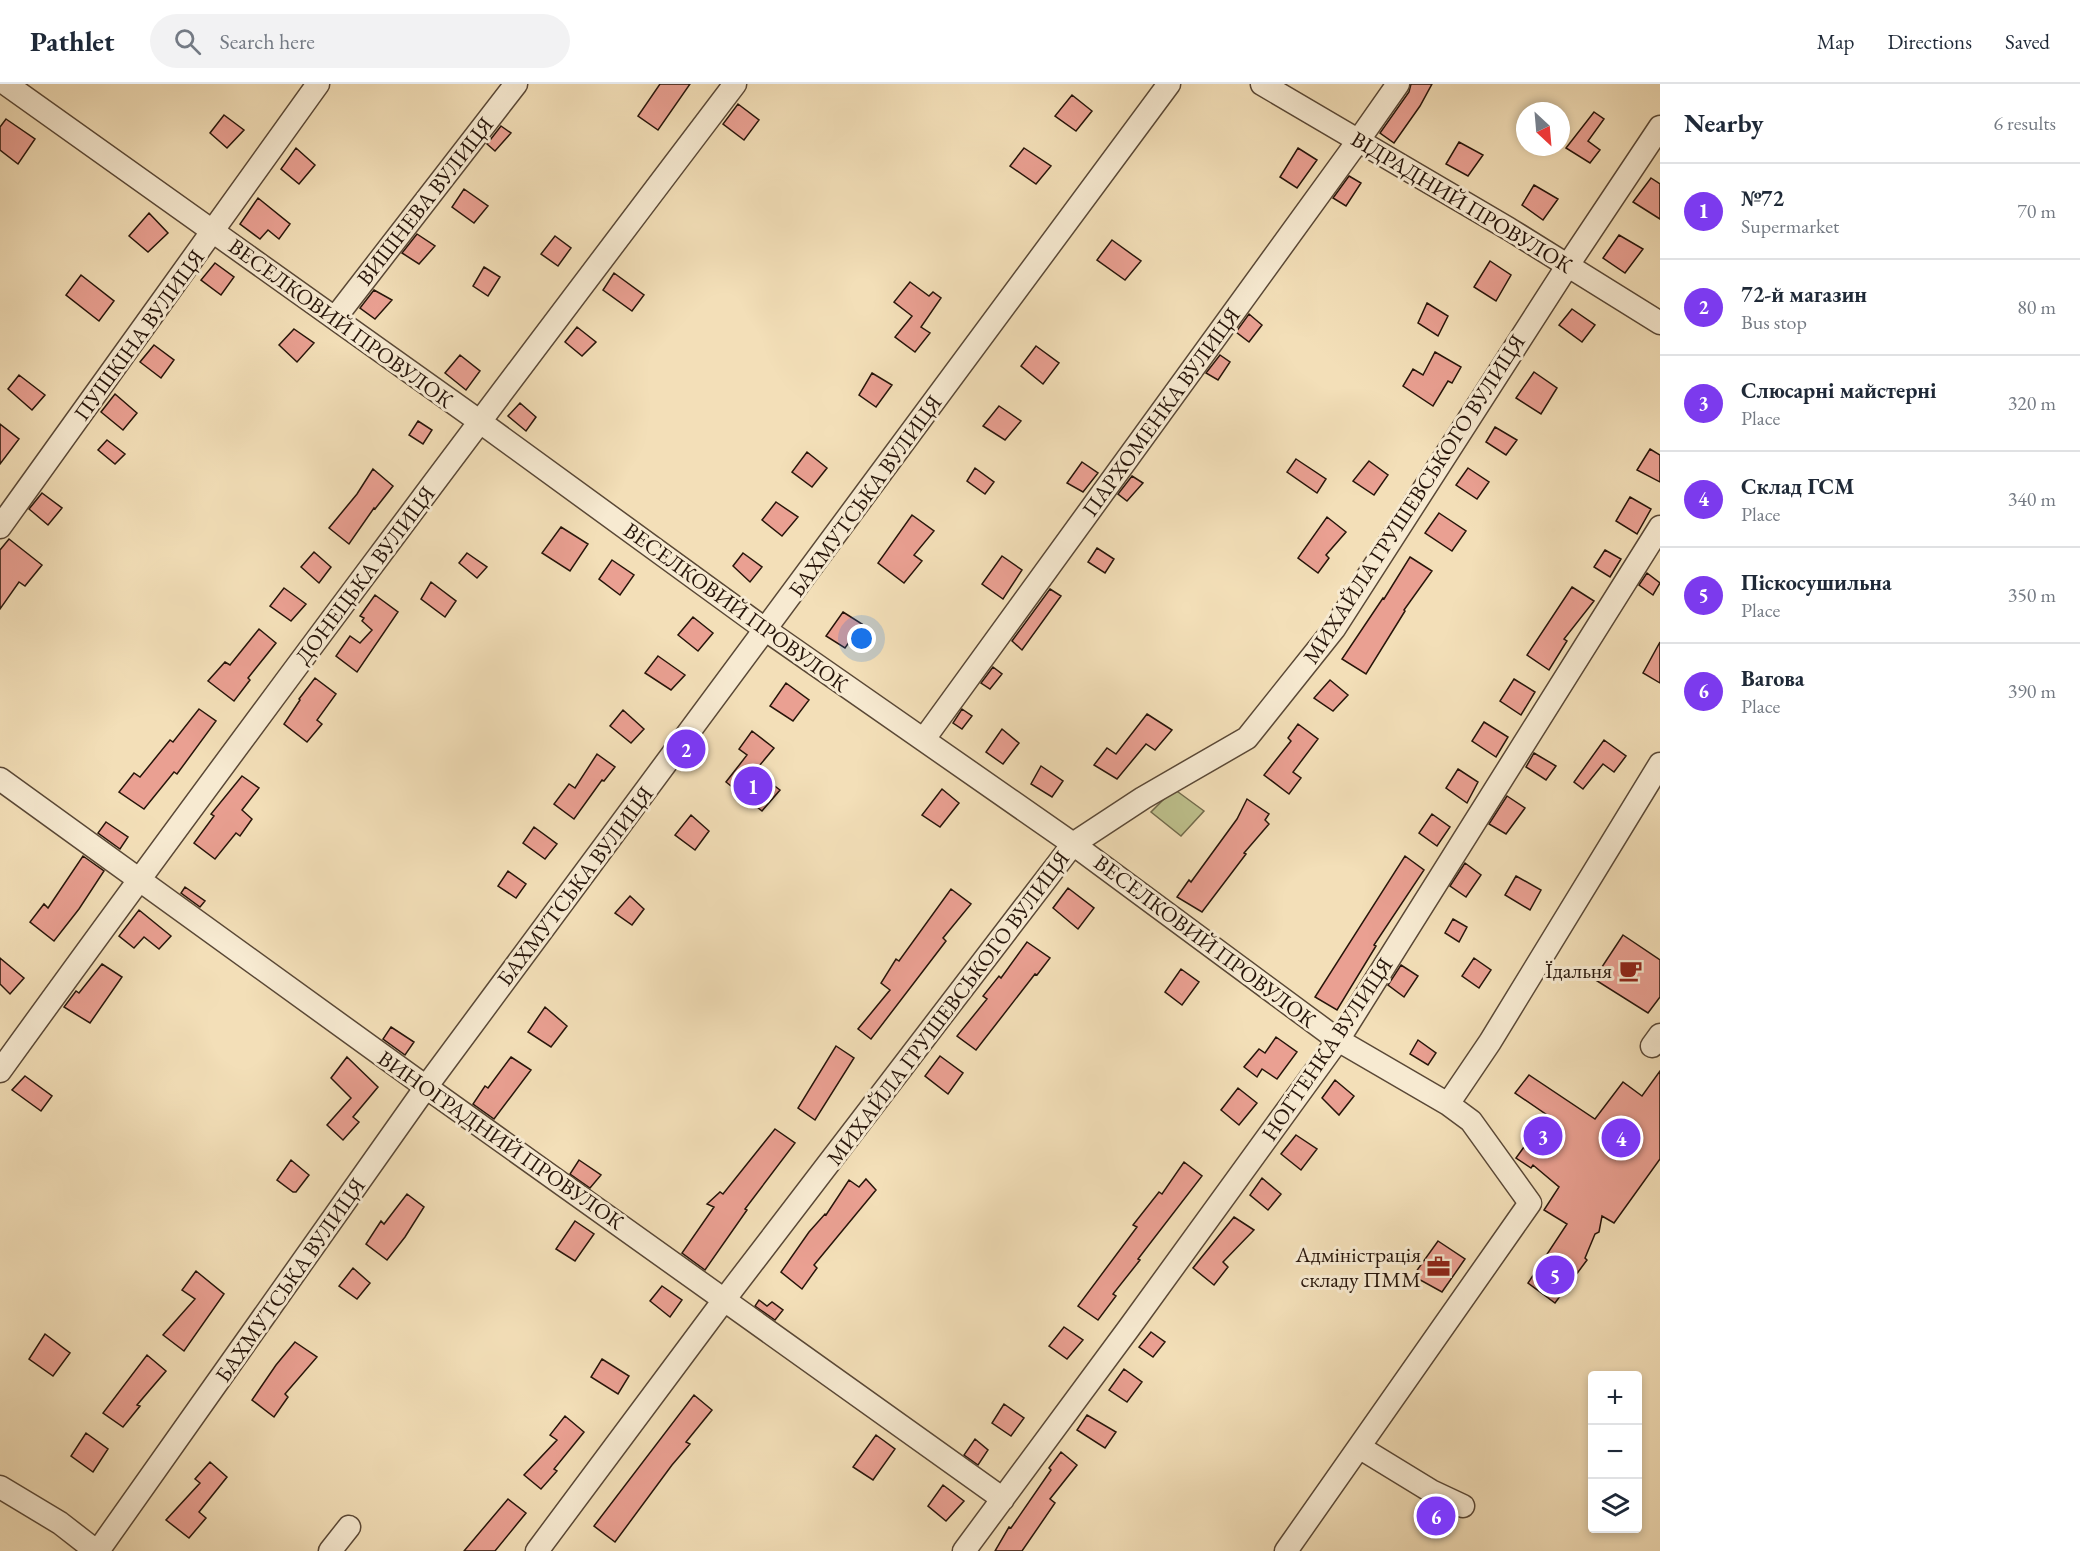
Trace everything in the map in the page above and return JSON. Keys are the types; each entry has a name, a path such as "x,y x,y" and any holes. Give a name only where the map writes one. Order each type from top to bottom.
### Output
{"street":[{"name":"ВЕСЕЛКОВИЙ ПРОВУЛОК","path":"6,84 479,421 766,630 1073,844 1338,1040 1449,1104 1471,1120 1530,1203 1359,1447"},
{"name":"ПУШКІНА ВУЛИЦЯ","path":"0,527 318,84"},
{"name":"ВИШНЕВА ВУЛИЦЯ","path":"335,318 516,84"},
{"name":"ДОНЕЦЬКА ВУЛИЦЯ","path":"0,1071 138,880 479,421 735,84"},
{"name":"БАХМУТСЬКА ВУЛИЦЯ","path":"97,1551 426,1087 1169,84"},
{"name":"ВІДРАДНИЙ ПРОВУЛОК","path":"1262,84 1509,229 1660,323"},
{"name":"ПАРХОМЕНКА ВУЛИЦЯ","path":"924,739 1398,84"},
{"name":"МИХАЙЛА ГРУШЕВСЬКОГО ВУЛИЦЯ","path":"537,1551 724,1300 1073,844 1143,798 1247,738 1334,629 1568,265 1660,127"},
{"name":"НОГТЕНКА ВУЛИЦЯ","path":"964,1551 1338,1040 1660,527"},
{"path":"1449,1104 1491,1042 1660,764"},
{"name":"ВИНОГРАДНИЙ ПРОВУЛОК","path":"0,779 1003,1499"},
{"path":"1286,1551 1359,1447 1431,1491 1463,1506"},
{"path":"0,1487 60,1523 97,1551"},
{"path":"330,1551 349,1527"}],"green space":[{"path":"1174,789 1204,811 1181,836 1151,812"}],"building":[{"path":"660,84 690,84 658,130 638,116"},
{"path":"1411,84 1432,84 1420,106 1394,143 1380,133 1409,92"},
{"path":"1072,95 1092,111 1076,131 1055,116"},
{"path":"738,104 759,120 744,140 723,124"},
{"path":"1594,112 1604,119 1588,141 1600,150 1590,163 1570,150 1570,143"},
{"path":"224,115 244,130 227,148 210,133"},
{"path":"6,119 35,139 18,164 0,150 0,127"},
{"path":"501,126 511,133 495,151 487,144"},
{"path":"1459,142 1483,155 1468,176 1446,164"},
{"path":"296,148 315,165 299,184 281,169"},
{"path":"1024,148 1051,166 1036,184 1010,166"},
{"path":"1298,148 1317,160 1297,188 1280,177"},
{"path":"1349,176 1361,183 1346,206 1333,198"},
{"path":"1651,178 1660,184 1660,219 1633,202"},
{"path":"1534,185 1558,199 1543,220 1522,205"},
{"path":"464,189 488,206 474,223 452,207"},
{"path":"258,198 290,224 279,239 268,230 260,239 240,224"},
{"path":"149,213 168,233 148,252 129,236"},
{"path":"417,234 435,246 419,264 402,253"},
{"path":"1619,235 1643,249 1625,273 1603,258"},
{"path":"555,236 571,248 558,266 541,254"},
{"path":"1112,240 1141,261 1125,280 1097,260"},
{"path":"1490,261 1511,275 1496,301 1474,287"},
{"path":"215,263 234,277 221,295 201,280"},
{"path":"484,267 500,277 488,296 473,286"},
{"path":"614,273 644,295 632,311 603,290"},
{"path":"81,275 114,301 99,321 66,295"},
{"path":"910,282 929,296 933,292 941,298 921,327 930,333 915,352 895,337 912,316 894,302"},
{"path":"374,290 392,300 375,319 360,308"},
{"path":"1427,303 1448,316 1438,336 1418,323"},
{"path":"1572,309 1595,325 1582,342 1559,325"},
{"path":"1249,314 1262,325 1249,342 1236,332"},
{"path":"577,327 596,342 582,356 565,342"},
{"path":"294,329 314,343 297,362 279,345"},
{"path":"154,345 174,360 161,378 140,362"},
{"path":"1036,346 1059,363 1043,384 1021,366"},
{"path":"1435,352 1461,367 1452,383 1448,381 1433,406 1403,386 1413,369 1423,375"},
{"path":"460,355 480,371 466,390 445,373"},
{"path":"1220,355 1230,362 1218,380 1206,373"},
{"path":"1534,372 1557,388 1541,414 1516,398"},
{"path":"872,373 892,385 876,407 859,395"},
{"path":"19,375 45,395 32,410 8,389"},
{"path":"115,394 137,413 123,430 101,412"},
{"path":"520,403 536,417 526,431 508,416"},
{"path":"999,406 1021,421 1005,440 983,426"},
{"path":"418,421 432,430 423,444 409,435"},
{"path":"0,424 19,439 0,464"},
{"path":"1495,427 1517,440 1506,455 1486,442"},
{"path":"107,440 125,454 115,464 98,450"},
{"path":"1650,449 1660,455 1660,482 1637,470"},
{"path":"807,452 827,468 812,487 792,472"},
{"path":"1296,459 1326,479 1317,493 1287,472"},
{"path":"1369,461 1388,475 1374,495 1353,481"},
{"path":"1082,462 1098,473 1083,492 1067,483"},
{"path":"975,468 994,482 985,494 967,481"},
{"path":"1468,468 1489,482 1477,499 1456,485"},
{"path":"373,469 393,486 374,508 349,544 329,528 357,494"},
{"path":"1132,476 1143,483 1127,501 1118,494"},
{"path":"42,493 62,508 48,525 29,509"},
{"path":"1630,497 1651,509 1637,534 1616,521"},
{"path":"776,502 798,517 782,536 762,520"},
{"path":"1439,513 1466,531 1452,551 1425,533"},
{"path":"912,515 934,531 914,555 922,561 904,583 878,563"},
{"path":"1327,517 1346,532 1326,555 1329,558 1318,573 1298,558"},
{"path":"561,527 588,544 570,571 542,553"},
{"path":"9,539 42,565 25,586 19,582 0,609 0,550"},
{"path":"1097,548 1114,559 1105,573 1088,562"},
{"path":"1605,550 1621,559 1610,577 1594,567"},
{"path":"314,552 331,567 319,583 301,567"},
{"path":"467,553 487,567 477,578 459,563"},
{"path":"743,553 762,567 750,582 733,566"},
{"path":"1002,556 1022,570 1003,599 982,584"},
{"path":"1410,557 1432,571 1404,610 1366,674 1342,659"},
{"path":"612,560 634,575 620,595 599,579"},
{"path":"1647,573 1660,583 1653,595 1639,585"},
{"path":"431,582 456,601 445,617 421,599"},
{"path":"1572,587 1594,601 1564,639 1567,641 1549,670 1527,655"},
{"path":"284,588 306,604 291,621 270,606"},
{"path":"1050,589 1061,596 1022,650 1012,641"},
{"path":"375,595 398,612 357,672 336,656 350,636 360,643 372,630 360,616"},
{"path":"843,612 862,624 845,648 826,636"},
{"path":"693,617 713,633 698,651 678,635"},
{"path":"259,629 276,643 248,678 250,680 234,701 208,681 225,662 230,665"},
{"path":"1660,642 1660,683 1643,673"},
{"path":"658,656 685,675 671,690 645,673"},
{"path":"993,667 1002,674 990,689 981,683"},
{"path":"315,678 336,694 317,720 322,724 307,742 284,724"},
{"path":"1514,679 1535,692 1521,715 1500,701"},
{"path":"1330,680 1348,695 1333,711 1314,698"},
{"path":"786,683 809,700 793,721 770,706"},
{"path":"199,709 216,721 177,774 174,772 144,809 119,792 134,773 140,777 170,740 173,742"},
{"path":"962,709 972,716 962,729 953,723"},
{"path":"623,710 644,729 631,743 610,726"},
{"path":"1147,714 1172,730 1155,750 1146,744 1117,779 1094,765 1107,748 1116,754"},
{"path":"1484,722 1508,737 1496,757 1472,741"},
{"path":"1298,724 1318,739 1293,772 1301,778 1289,794 1264,775 1291,741 1288,738"},
{"path":"1002,729 1019,743 1003,764 986,752"},
{"path":"752,731 774,748 755,771 780,790 762,811 726,782 747,755 739,749"},
{"path":"1604,740 1626,756 1614,772 1603,764 1583,789 1574,782"},
{"path":"1534,753 1556,766 1546,780 1526,767"},
{"path":"597,754 615,767 604,781 602,780 574,819 554,804 569,784 575,788"},
{"path":"1041,766 1063,781 1052,797 1031,784"},
{"path":"1458,769 1478,782 1467,803 1446,788"},
{"path":"242,776 259,788 242,810 252,819 240,836 236,833 215,859 194,843 214,816 211,814"},
{"path":"942,789 959,803 940,827 922,815"},
{"path":"1507,796 1525,808 1506,834 1489,824"},
{"path":"1247,799 1269,814 1265,820 1269,824 1244,853 1246,854 1202,912 1177,897 1189,880 1191,882 1237,819"},
{"path":"1432,814 1450,827 1437,846 1419,833"},
{"path":"691,815 709,831 695,850 675,835"},
{"path":"106,822 128,837 120,849 98,833"},
{"path":"534,827 557,844 545,859 523,843"},
{"path":"83,856 104,871 54,941 30,922 44,904 48,908"},
{"path":"1405,856 1424,870 1374,945 1376,946 1337,1010 1315,997"},
{"path":"1465,863 1481,875 1466,897 1450,886"},
{"path":"508,871 526,884 516,898 498,886"},
{"path":"1516,876 1541,890 1530,910 1505,895"},
{"path":"185,887 205,901 200,907 181,893"},
{"path":"1068,888 1094,908 1078,929 1053,908"},
{"path":"951,889 971,904 943,938 946,941 871,1039 858,1029 890,990 881,983 896,959 899,961"},
{"path":"630,896 644,909 632,925 615,913"},
{"path":"139,910 171,936 159,949 144,937 134,948 119,936"},
{"path":"1453,919 1467,927 1459,942 1445,933"},
{"name":"Їдальня","path":"1623,935 1660,960 1660,997 1648,1013 1594,979"},
{"path":"1027,942 1050,958 976,1050 957,1036 987,999 983,996 999,976 1001,978"},
{"path":"0,958 24,978 10,994 0,984"},
{"path":"1474,958 1491,970 1479,988 1462,976"},
{"path":"102,964 122,977 90,1023 64,1007 76,991 79,993"},
{"path":"1401,965 1418,976 1404,997 1388,985"},
{"path":"1181,969 1199,982 1182,1005 1165,992"},
{"path":"545,1007 567,1026 551,1047 528,1032"},
{"path":"391,1027 414,1042 405,1055 383,1039"},
{"path":"1276,1037 1297,1052 1277,1079 1262,1069 1257,1077 1244,1067 1259,1049 1265,1053"},
{"path":"1418,1040 1436,1053 1428,1065 1410,1054"},
{"path":"836,1046 854,1058 815,1120 798,1108"},
{"path":"940,1056 963,1073 948,1094 925,1076"},
{"path":"347,1057 378,1087 353,1117 359,1122 343,1140 327,1125 351,1098 331,1078"},
{"path":"511,1057 531,1070 494,1119 473,1104 485,1086 488,1088"},
{"path":"1660,1071 1660,1159 1614,1223 1602,1216 1599,1232 1595,1234 1585,1258 1587,1260 1555,1303 1528,1283 1567,1224 1544,1210 1559,1187 1533,1165 1531,1168 1516,1158 1547,1115 1515,1093 1529,1075 1595,1119 1623,1082 1642,1096"},
{"path":"25,1076 52,1096 41,1111 12,1090"},
{"path":"1335,1080 1354,1096 1339,1115 1322,1098"},
{"path":"1238,1088 1257,1103 1239,1125 1221,1110"},
{"path":"775,1129 795,1143 745,1209 747,1210 705,1270 682,1253 714,1207 707,1204 720,1192 723,1194"},
{"path":"1296,1135 1317,1149 1301,1170 1281,1154"},
{"path":"291,1160 309,1175 296,1192 277,1180"},
{"path":"579,1160 601,1175 590,1188 570,1174"},
{"path":"1184,1162 1202,1176 1138,1259 1140,1260 1113,1294 1116,1296 1098,1320 1078,1306 1137,1227 1133,1225 1159,1192 1162,1194"},
{"path":"1262,1178 1281,1194 1268,1210 1250,1195"},
{"path":"866,1179 876,1190 814,1265 817,1268 802,1289 781,1272 809,1232 826,1215 849,1180 859,1187"},
{"path":"407,1194 424,1207 387,1260 366,1244 381,1221 384,1224"},
{"path":"1234,1217 1254,1230 1223,1262 1228,1267 1214,1285 1193,1268"},
{"path":"575,1221 594,1234 575,1261 556,1249"},
{"name":"Адміністрація складу ПММ","path":"1438,1241 1465,1259 1442,1292 1413,1276"},
{"path":"353,1268 370,1283 357,1299 339,1286"},
{"path":"196,1271 224,1294 184,1351 163,1335 195,1299 182,1290"},
{"path":"662,1286 682,1300 670,1317 650,1301"},
{"path":"759,1300 767,1306 772,1302 783,1310 775,1320 755,1306"},
{"path":"1064,1327 1083,1340 1067,1359 1049,1346"},
{"path":"1151,1332 1165,1342 1153,1357 1139,1347"},
{"path":"45,1334 70,1353 53,1376 29,1359"},
{"path":"295,1342 317,1357 285,1394 288,1397 274,1417 252,1400"},
{"path":"147,1355 166,1371 137,1405 140,1406 123,1427 103,1413"},
{"path":"602,1359 629,1376 618,1394 591,1377"},
{"path":"1124,1369 1142,1382 1127,1402 1109,1390"},
{"path":"694,1395 712,1410 686,1442 690,1444 615,1542 594,1526"},
{"path":"1004,1404 1024,1418 1011,1436 992,1423"},
{"path":"1087,1415 1116,1432 1105,1448 1077,1430"},
{"path":"565,1416 584,1432 554,1469 557,1471 541,1489 524,1475 557,1440 550,1435"},
{"path":"86,1433 108,1449 93,1472 71,1456"},
{"path":"876,1435 895,1449 873,1480 853,1467"},
{"path":"975,1439 988,1450 978,1465 964,1455"},
{"path":"1061,1452 1077,1465 1050,1499 1055,1503 1022,1551 995,1551 1009,1527 1011,1528 1051,1470 1049,1468"},
{"path":"210,1462 227,1477 199,1512 206,1518 189,1538 166,1520 200,1483 195,1479"},
{"path":"943,1485 964,1501 946,1521 928,1506"},
{"path":"508,1499 526,1513 495,1551 464,1551"},
{"path":"1430,1506 1451,1515 1434,1534 1416,1523"}],"place":[{"name":"72-й магазин","path":"686,749"},
{"name":"№72","path":"753,786"},
{"name":"Їдальня","path":"1630,970"},
{"name":"Слюсарні майстерні","path":"1543,1136"},
{"name":"Склад ГСМ","path":"1621,1138"},
{"name":"Адміністрація складу ПММ","path":"1439,1267"},
{"name":"Піскосушильна","path":"1555,1275"},
{"name":"Вагова","path":"1436,1516"}]}
